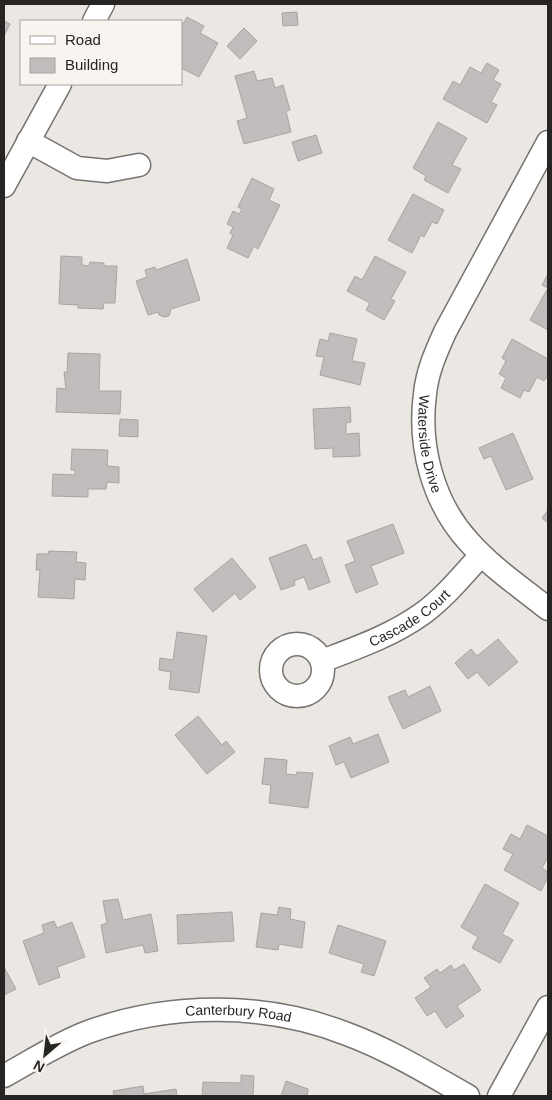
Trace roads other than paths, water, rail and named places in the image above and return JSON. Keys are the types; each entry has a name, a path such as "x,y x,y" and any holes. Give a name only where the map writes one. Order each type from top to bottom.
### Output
{"street":[{"path":"95,20 103,4"},
{"path":"4,186 59,85"},
{"path":"28,141 77,168 107,171 139,165"},
{"name":"Waterside Drive","path":"548,142 445,332 432,361 425,392 424,432 426,456 435,487 449,515 481,555 548,609"},
{"name":"Cascade Court","path":"322,661 396,630 423,613 447,592 481,555"},
{"path":"499,1096 548,1007"},
{"name":"Canterbury Road","path":"4,1076 88,1032 138,1018 191,1010 244,1010 296,1018 346,1033 396,1056 468,1096"}]}
